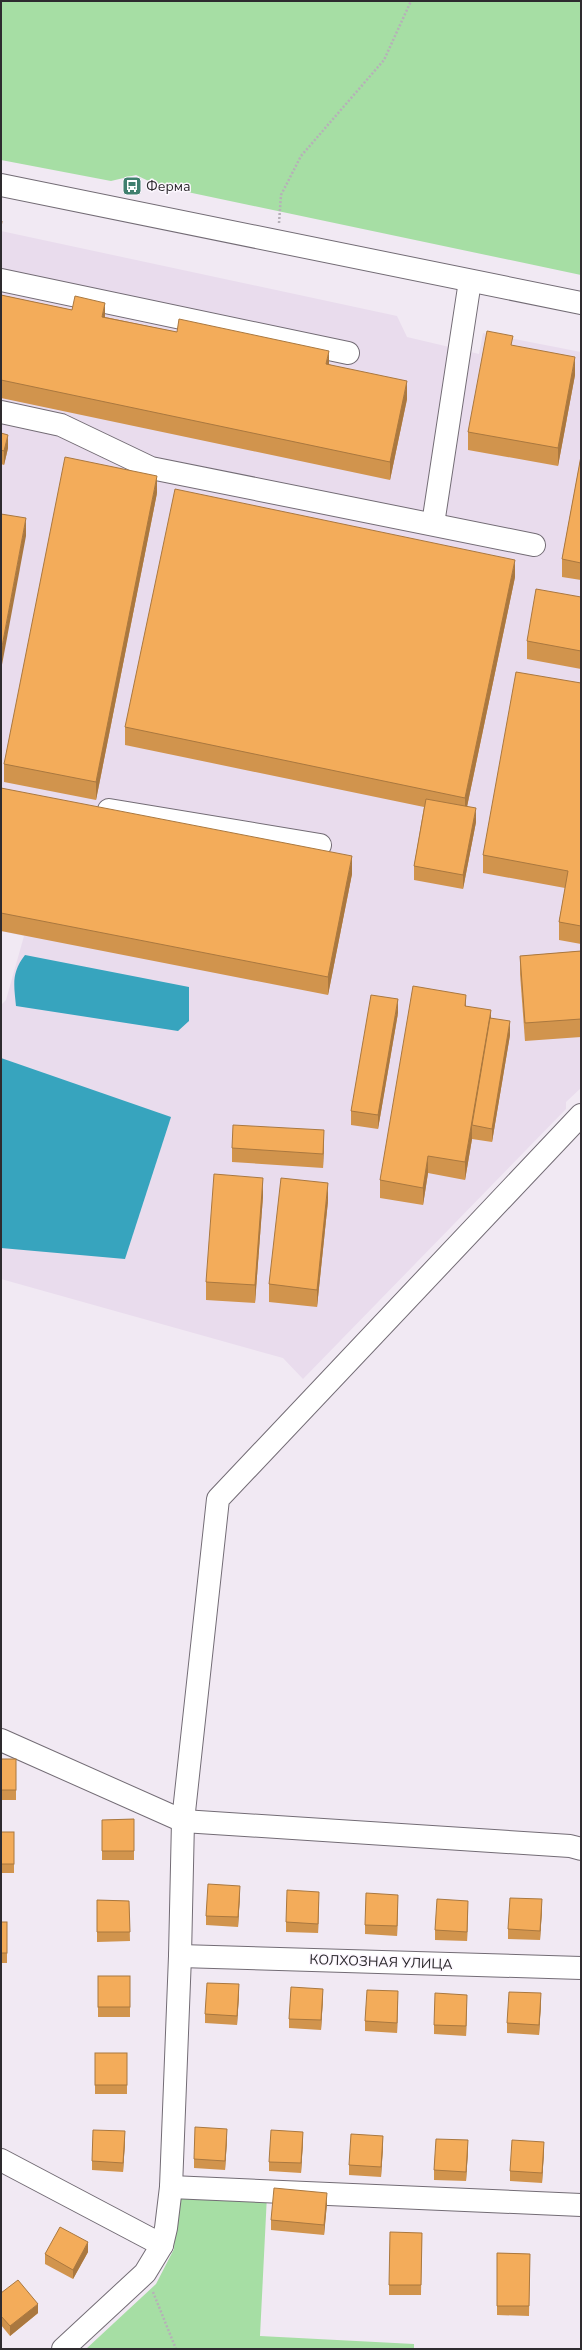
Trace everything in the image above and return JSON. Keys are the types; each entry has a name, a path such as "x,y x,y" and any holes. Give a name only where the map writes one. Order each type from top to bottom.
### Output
{"street":[{"path":"1,186 581,303"},
{"path":"1,280 348,353"},
{"path":"433,524 470,281"},
{"path":"1,412 61,426 150,468 534,545"},
{"path":"87,806 320,845"},
{"path":"62,2349 145,2273 162,2245 166,2228 171,2187 180,1956 183,1821 218,1499 581,1115"},
{"path":"1,1740 183,1821 570,1846 581,1849"},
{"name":"КОЛХОЗНАЯ УЛИЦА","path":"180,1956 581,1968"},
{"path":"1,2160 162,2245"},
{"path":"171,2187 581,2204"}],"path":[{"path":"277,241 281,195 301,156 384,60 411,1"},
{"path":"145,2273 176,2349"}],"shaded area":[{"path":"1,231 397,316 407,337 479,354 483,333 581,352 581,1088 566,1102 566,1109 303,1379 283,1358 1,1279 1,1005 6,1000 24,936 1,931"}],"green space":[{"path":"1,1 581,1 581,275 159,186 136,175 111,181 1,160"},
{"path":"177,2191 267,2195 260,2336 414,2344 414,2349 86,2349 156,2284 174,2249"}],"water":[{"path":"25,955 189,987 189,1021 178,1031 16,1006 14,979 17,968"},
{"path":"1,1058 171,1117 125,1259 1,1248"}],"building":[{"path":"1,295 72,310 75,296 105,303 102,317 177,332 179,319 329,351 326,364 407,381 390,462 1,380"},
{"path":"487,331 513,336 511,345 575,357 558,448 468,432"},
{"path":"1,433 8,435 4,451 1,450"},
{"path":"581,456 581,563 562,559"},
{"path":"65,457 157,476 96,782 4,764"},
{"path":"175,489 515,560 465,798 125,727"},
{"path":"1,514 26,518 1,652"},
{"path":"536,589 581,597 581,651 527,641"},
{"path":"516,672 581,683 581,926 559,922 568,871 483,855"},
{"path":"1,788 352,856 328,977 1,913"},
{"path":"426,799 476,808 463,875 414,866"},
{"path":"581,951 581,1019 525,1023 520,956"},
{"path":"413,986 466,995 465,1006 491,1010 465,1162 428,1156 423,1188 380,1180"},
{"path":"371,995 398,999 378,1115 351,1111"},
{"path":"490,1018 510,1021 492,1129 472,1125"},
{"path":"233,1125 324,1130 323,1154 232,1148"},
{"path":"214,1174 263,1178 255,1285 206,1282"},
{"path":"281,1178 328,1183 317,1290 269,1284"},
{"path":"1,1759 16,1759 16,1790 1,1790"},
{"path":"134,1819 134,1851 102,1851 102,1820"},
{"path":"1,1832 14,1832 14,1864 1,1864"},
{"path":"208,1884 240,1886 238,1917 206,1916"},
{"path":"287,1890 319,1892 318,1924 286,1922"},
{"path":"366,1893 398,1895 397,1926 365,1925"},
{"path":"510,1898 542,1899 540,1931 508,1929"},
{"path":"437,1899 468,1901 467,1932 435,1930"},
{"path":"97,1900 129,1901 130,1932 97,1932"},
{"path":"1,1922 7,1922 7,1953 1,1953"},
{"path":"98,1976 130,1976 130,2007 98,2007"},
{"path":"207,1983 239,1984 237,2016 205,2014"},
{"path":"291,1987 323,1989 321,2020 289,2019"},
{"path":"367,1990 398,1991 397,2023 365,2021"},
{"path":"509,1992 541,1993 539,2025 507,2023"},
{"path":"435,1993 467,1995 466,2026 434,2025"},
{"path":"95,2053 127,2053 127,2085 95,2085"},
{"path":"195,2127 227,2129 225,2161 194,2159"},
{"path":"93,2130 125,2131 123,2163 92,2161"},
{"path":"271,2130 303,2132 301,2163 269,2162"},
{"path":"351,2134 383,2136 381,2167 349,2165"},
{"path":"436,2139 468,2140 466,2172 434,2170"},
{"path":"512,2140 544,2142 542,2173 510,2171"},
{"path":"274,2188 327,2193 324,2225 271,2220"},
{"path":"60,2227 88,2242 73,2270 45,2254"},
{"path":"390,2232 422,2233 421,2285 389,2285"},
{"path":"497,2253 530,2254 529,2306 497,2306"},
{"path":"18,2280 38,2304 10,2326 1,2316 1,2293"}],"place":[{"name":"Ферма","path":"132,186"}]}
